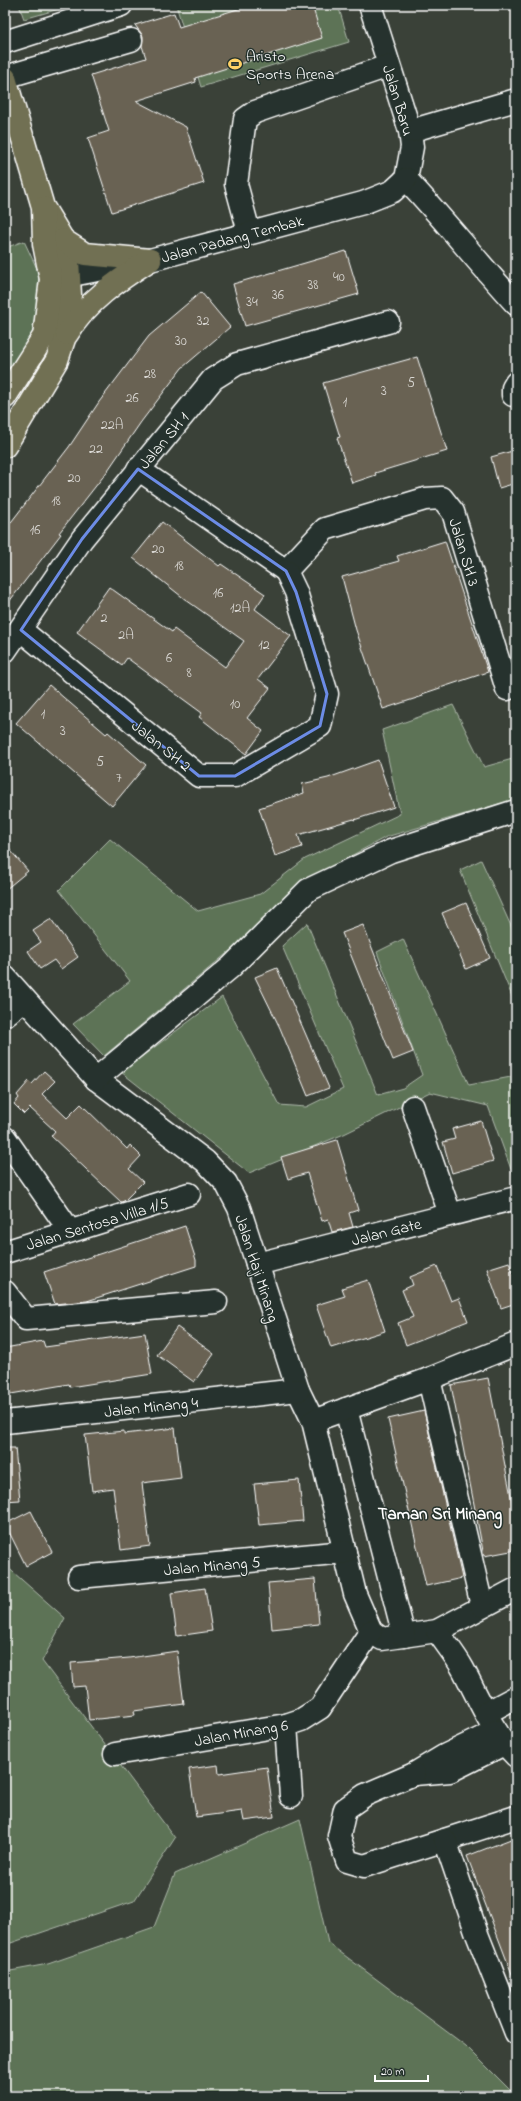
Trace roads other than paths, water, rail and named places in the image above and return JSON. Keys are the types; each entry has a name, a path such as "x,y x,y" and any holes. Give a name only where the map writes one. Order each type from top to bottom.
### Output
{"main road":[{"path":"5,77 43,207 44,244 70,295 64,339"},
{"path":"43,207 63,240 85,254 150,260"},
{"path":"5,397 44,336 60,277 63,240"},
{"path":"5,446 45,380 56,360 64,339 73,324 87,307 111,284 150,260"}],"street":[{"path":"5,42 121,5"},
{"name":"Jalan Baru","path":"370,5 388,66 410,131 412,147 406,179"},
{"path":"5,77 131,40"},
{"path":"249,232 236,184 245,119 255,112 388,66"},
{"path":"410,131 516,100"},
{"path":"406,179 443,217 481,266 516,304"},
{"name":"Jalan Padang Tembak","path":"60,277 150,260 378,198 394,191 406,179"},
{"name":"Jalan SH 1","path":"5,651 21,630 82,539 213,379 237,364 388,322"},
{"path":"138,469 286,570"},
{"name":"Jalan SH 3","path":"286,570 325,529 425,499 442,498 453,512 507,689"},
{"name":"Jalan SH 2","path":"21,630 199,776 235,776 320,726 327,694 296,592 286,570"},
{"path":"96,1079 231,967 308,890 391,851 516,811"},
{"name":"Jalan Haji Minang","path":"5,977 96,1079 205,1161 226,1183 239,1208 298,1390 313,1421 355,1594 376,1635"},
{"path":"5,1015 24,1000"},
{"path":"413,1107 450,1214"},
{"path":"5,1138 70,1231"},
{"name":"Jalan Sentosa Villa 1/5","path":"5,1252 189,1194"},
{"name":"Jalan Gate","path":"257,1264 516,1198"},
{"path":"5,1292 26,1319 216,1302"},
{"path":"313,1421 429,1379 515,1351"},
{"path":"429,1379 482,1606"},
{"name":"Jalan Minang 4","path":"5,1422 298,1390"},
{"path":"346,1409 404,1636"},
{"name":"Jalan Minang 5","path":"79,1577 345,1552"},
{"path":"376,1635 404,1636 437,1631 516,1589"},
{"path":"437,1631 462,1668 500,1736"},
{"name":"Jalan Minang 6","path":"114,1754 286,1725 301,1720 320,1708 376,1635"},
{"path":"516,1697 500,1736 444,1756 414,1774 365,1795 344,1809 339,1836 347,1861 364,1866 516,1817"},
{"path":"286,1725 291,1796"},
{"path":"445,1840 477,1934 516,2033"}],"place":[{"name":"Aristo Sports Arena","path":"235,64"}],"district":[{"name":"Taman Sri Minang","path":"440,1513"}]}
